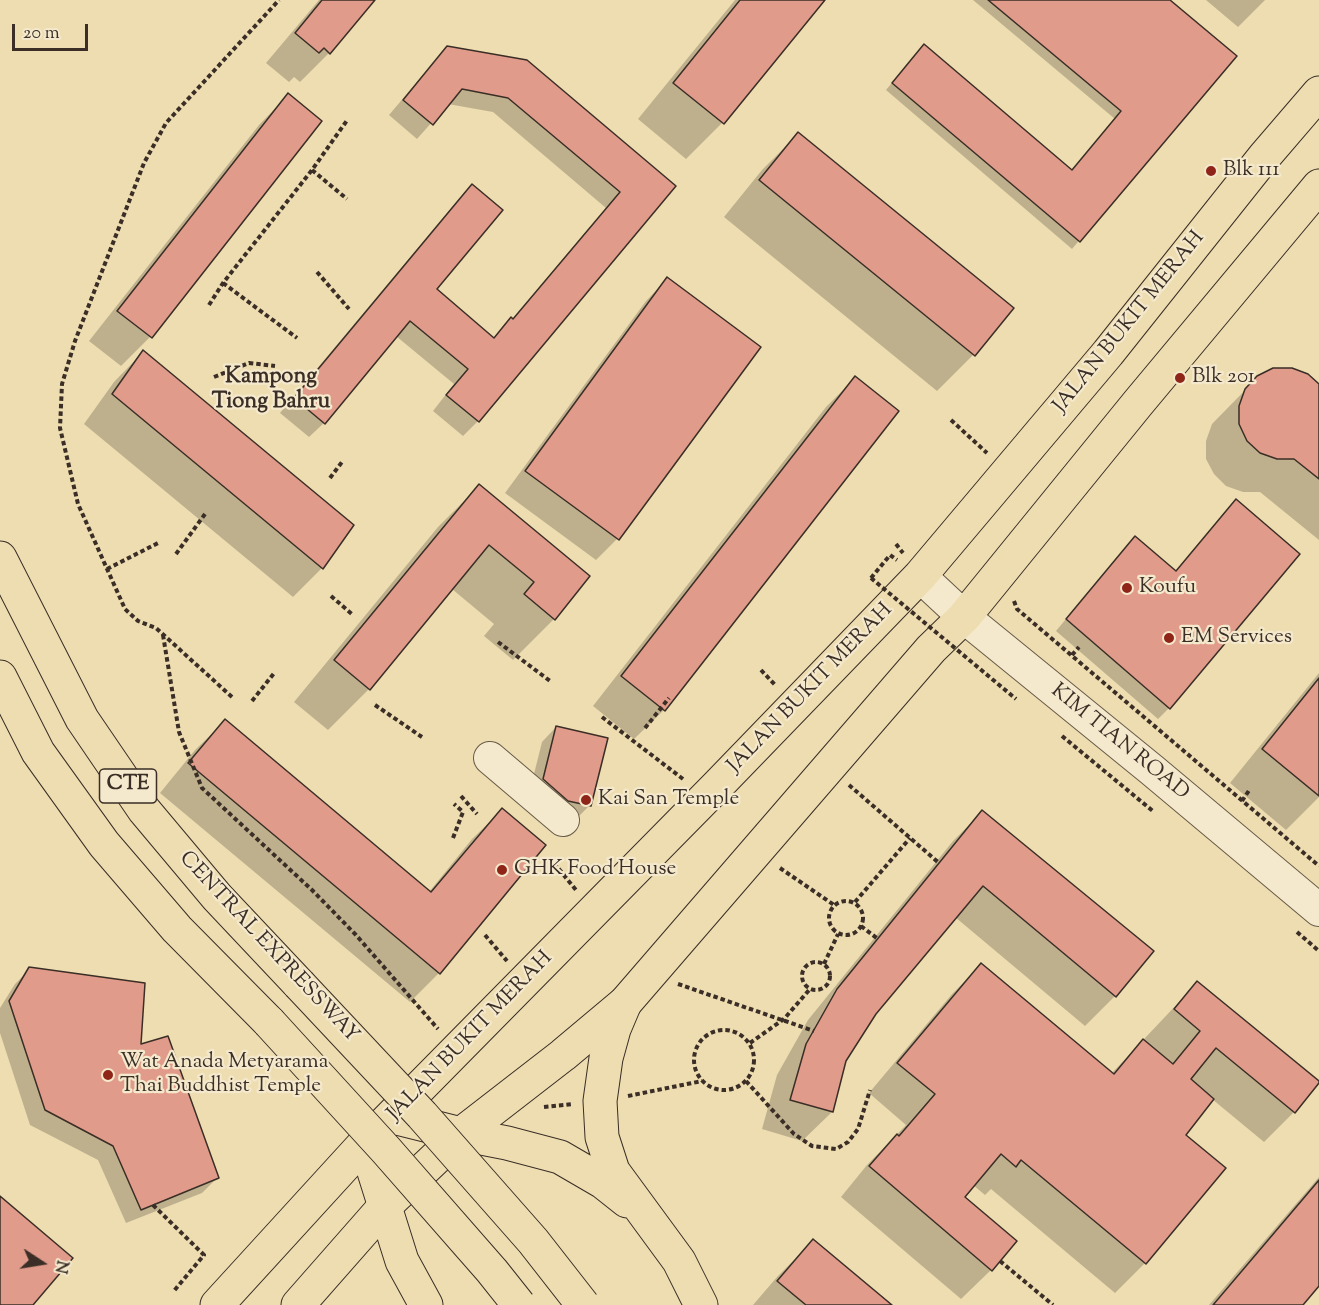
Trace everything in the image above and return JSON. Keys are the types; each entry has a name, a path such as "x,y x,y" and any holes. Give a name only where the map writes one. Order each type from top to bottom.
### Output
{"main road":[{"name":"JALAN BUKIT MERAH","path":"217,1305 365,1143 393,1117 920,576 1108,353 1264,157 1319,93"},
{"path":"298,1305 385,1206 461,1134 625,1004 931,650 964,617 1319,186"},
{"name":"CENTRAL EXPRESSWAY","path":"0,558 82,719 144,810 217,897 422,1115 533,1241 583,1305"},
{"name":"CTE","path":"0,676 38,752 104,844 177,929 268,1022 386,1150 519,1305"},
{"path":"625,1004 614,1029 606,1058 600,1101 602,1137 613,1171 679,1261 700,1305"},
{"path":"393,1117 560,1157 603,1182 647,1217"},
{"path":"365,1143 402,1261 426,1305"}],"street":[{"name":"KIM TIAN ROAD","path":"920,576 964,617 1319,910"},
{"path":"490,758 563,820"}],"path":[{"path":"232,697 156,628 138,621 125,609 78,504 60,428 62,384 71,352 144,163 166,123 279,0"},
{"path":"209,305 223,283 312,170 348,119"},
{"path":"312,170 347,199"},
{"path":"316,272 349,309"},
{"path":"223,283 297,338"},
{"path":"214,377 249,363 275,366"},
{"path":"951,420 1008,471"},
{"path":"330,478 342,462"},
{"path":"176,554 205,514"},
{"path":"107,569 160,542"},
{"path":"871,578 1016,699"},
{"path":"331,596 353,615"},
{"path":"1012,597 1017,609 1319,866"},
{"path":"163,635 179,732 202,788 327,905 364,943 442,1034"},
{"path":"498,642 550,681"},
{"path":"1072,655 1079,646"},
{"path":"761,670 773,684"},
{"path":"252,701 275,672"},
{"path":"645,728 669,698"},
{"path":"375,705 422,737"},
{"path":"602,717 688,783"},
{"path":"1059,734 1085,756"},
{"path":"829,767 939,863"},
{"path":"1244,797 1250,789"},
{"path":"461,796 477,814"},
{"path":"453,838 463,812 454,804"},
{"path":"855,902 910,838"},
{"path":"756,852 834,905"},
{"path":"554,863 571,884"},
{"path":"840,901 855,902 861,909 863,917 861,926 855,933 838,934 828,920 829,912 840,901"},
{"path":"861,926 878,939"},
{"path":"824,964 838,934"},
{"path":"484,935 501,956"},
{"path":"817,961 829,970 830,979 826,986 819,990 810,989 801,977 803,969 809,963 817,961"},
{"path":"650,975 813,1031"},
{"path":"750,1043 783,1019 810,989"},
{"path":"729,1029 741,1034 750,1043 755,1056 753,1069 746,1081 736,1088 724,1090 712,1088 702,1081 696,1070 694,1058 697,1046 705,1036 717,1030 729,1029"},
{"path":"746,1081 794,1134 812,1146 836,1149 848,1142 858,1129 870,1089"},
{"path":"153,1205 204,1255 173,1292"},
{"path":"1000,1261 1053,1305"}],"building":[{"path":"322,0 375,0 330,54 324,48 319,53 295,33"},
{"path":"740,0 825,0 724,124 673,83"},
{"path":"988,0 1170,0 1237,56 1080,242 892,83 924,44 1072,170 1121,111"},
{"path":"447,46 527,60 676,186 479,422 446,395 468,369 410,321 325,424 294,398 472,184 503,210 437,289 494,338 511,317 513,319 620,192 508,98 462,89 433,125 403,100"},
{"path":"288,93 322,121 152,338 117,311"},
{"path":"798,132 1014,308 975,356 759,180"},
{"path":"667,277 761,347 619,540 525,471"},
{"path":"143,350 354,525 323,569 112,394"},
{"path":"1273,368 1292,368 1308,374 1319,384 1319,479 1294,459 1277,459 1260,453 1247,441 1239,424 1239,406 1245,389 1257,376"},
{"path":"855,376 899,411 665,711 621,676"},
{"path":"479,484 590,576 555,620 524,594 534,582 489,545 370,690 334,660"},
{"path":"1236,499 1300,554 1170,709 1066,619 1135,536 1176,571"},
{"path":"1319,678 1319,796 1262,749"},
{"path":"225,719 431,892 502,808 546,845 440,974 188,763"},
{"path":"556,726 608,738 591,806 568,801 543,779"},
{"path":"982,810 1154,951 1116,997 983,886 876,1014 846,1061 833,1112 790,1100 806,1044 837,989"},
{"path":"981,963 1114,1074 1143,1039 1173,1064 1200,1031 1174,1009 1197,981 1319,1083 1295,1113 1216,1048 1191,1079 1214,1099 1186,1135 1226,1168 1146,1264 1021,1160 1016,1167 1001,1154 965,1197 1017,1241 992,1271 869,1166 897,1134 899,1136 935,1094 897,1063"},
{"name":"Wat Anada Metyarama Thai Buddhist Temple","path":"29,967 145,983 141,1044 168,1036 219,1178 141,1210 113,1146 45,1110 9,1001"},
{"path":"1319,1180 1319,1286 1303,1305 1213,1305"},
{"path":"0,1196 73,1258 33,1305 0,1305"},
{"path":"813,1239 892,1305 806,1305 777,1281"}],"place":[{"name":"Blk 111","path":"1211,171"},
{"name":"Blk 201","path":"1180,378"},
{"name":"Koufu","path":"1127,588"},
{"name":"EM Services","path":"1169,638"},
{"name":"Kai San Temple","path":"586,800"},
{"name":"GHK Food House","path":"502,870"},
{"name":"Wat Anada Metyarama Thai Buddhist Temple","path":"108,1075"}],"district":[{"name":"Kampong Tiong Bahru","path":"271,390"}]}
